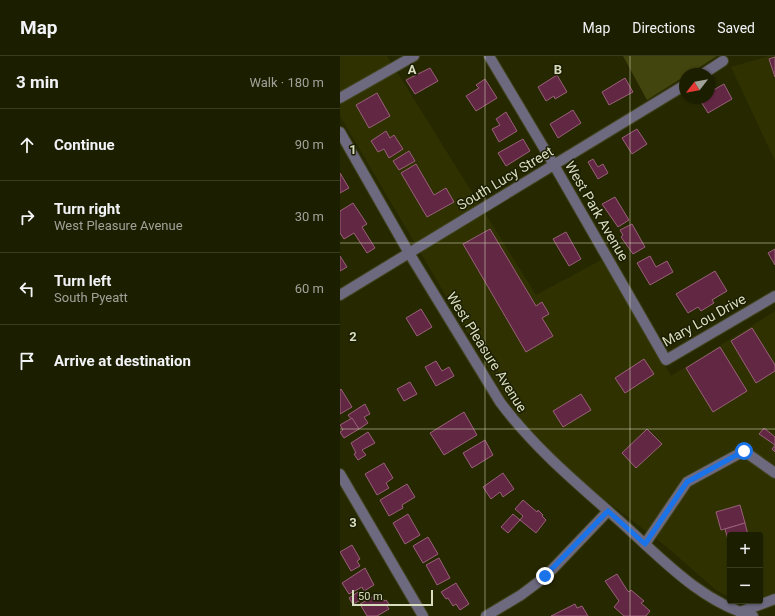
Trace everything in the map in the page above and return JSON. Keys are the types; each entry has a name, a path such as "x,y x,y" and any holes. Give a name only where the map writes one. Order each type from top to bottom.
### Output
{"street":[{"path":"340,98 414,56"},
{"name":"West Park Avenue","path":"488,56 632,298"},
{"path":"712,68 723,61"},
{"name":"South Lucy Street","path":"340,295 679,89"},
{"name":"West Pleasure Avenue","path":"340,132 409,253 500,402 516,424 554,464 692,584 717,602 739,614 753,616"},
{"name":"Mary Lou Drive","path":"632,298 666,360 775,296"},
{"path":"645,544 687,482 707,471 744,451 775,473"},
{"path":"340,474 423,616"},
{"path":"486,616 521,595 545,576 608,511"},
{"path":"739,614 775,599"}],"shaded area":[{"path":"340,56 387,56 536,295 603,259 671,376 775,311 775,593 763,601 763,532 727,532 727,596 716,590 668,548 570,473 526,426 506,398 340,116"},
{"path":"623,56 717,56 698,68 679,68 679,80 647,100"},
{"path":"769,56 775,56 775,161 731,67"}],"building":[{"path":"775,57 775,77 769,59"},
{"path":"430,68 438,81 415,94 406,80"},
{"path":"557,75 567,92 555,99 554,96 546,101 538,87"},
{"path":"625,78 633,92 609,105 602,92"},
{"path":"485,79 497,98 476,111 466,96 479,88 476,85"},
{"path":"724,84 732,99 708,113 702,104 715,104 715,89"},
{"path":"377,93 390,116 369,128 356,105"},
{"path":"573,110 581,123 558,138 550,124"},
{"path":"506,112 517,131 499,142 492,129 500,125 496,119"},
{"path":"637,129 647,144 632,154 622,138"},
{"path":"386,131 390,138 394,135 403,149 389,158 384,149 378,152 371,141"},
{"path":"523,139 530,151 506,166 498,153"},
{"path":"409,151 415,161 399,170 393,161"},
{"path":"593,159 598,167 603,164 608,173 598,179 588,162"},
{"path":"416,164 434,195 446,188 454,202 427,217 401,173"},
{"path":"340,173 349,188 340,193"},
{"path":"615,197 629,220 618,227 602,204"},
{"path":"353,203 367,224 362,227 375,248 367,253 354,233 344,239 340,233 340,211"},
{"path":"632,224 645,247 633,254 621,237 623,235 620,230"},
{"path":"490,229 536,306 542,302 549,314 542,318 553,336 526,352 463,244"},
{"path":"566,232 581,259 569,266 553,239"},
{"path":"775,249 775,265 768,253"},
{"path":"340,256 347,267 340,271"},
{"path":"650,256 656,267 667,261 673,272 650,285 637,263"},
{"path":"715,271 727,291 712,300 714,303 701,311 698,307 688,313 676,294"},
{"path":"421,309 432,327 417,336 406,318"},
{"path":"752,328 775,365 775,371 756,383 731,341"},
{"path":"720,347 747,391 713,412 686,368"},
{"path":"644,359 654,374 625,393 615,378"},
{"path":"436,361 442,371 449,367 454,376 436,386 425,367"},
{"path":"410,382 417,394 404,401 397,389"},
{"path":"341,389 352,407 340,414 340,390"},
{"path":"581,394 591,410 563,427 553,411"},
{"path":"365,404 370,414 364,417 368,423 359,429 348,415"},
{"path":"464,412 477,435 444,455 430,433"},
{"path":"352,418 359,429 344,438 340,432 343,430 340,425"},
{"path":"764,428 775,437 775,445 759,434"},
{"path":"647,429 662,444 636,468 622,453"},
{"path":"368,432 375,443 362,450 366,455 358,460 354,454 356,453 351,443"},
{"path":"485,440 493,455 472,468 463,453"},
{"path":"775,445 775,452 772,449"},
{"path":"384,463 393,478 386,483 389,488 377,495 365,474"},
{"path":"503,473 514,489 503,497 500,492 491,499 483,487"},
{"path":"407,484 415,497 402,505 403,508 389,516 380,500"},
{"path":"523,500 537,512 538,510 546,520 536,533 520,520 523,516 515,509"},
{"path":"740,505 745,523 721,530 716,512"},
{"path":"408,514 420,535 405,544 393,523"},
{"path":"513,514 520,520 508,533 501,527"},
{"path":"745,523 747,532 727,532 727,536 725,529"},
{"path":"428,537 438,554 423,563 413,546"},
{"path":"352,545 360,559 357,561 360,566 351,571 340,552"},
{"path":"439,558 450,578 437,585 426,565"},
{"path":"365,568 374,585 364,591 362,587 349,594 342,583"},
{"path":"617,574 629,592 631,590 644,601 641,603 650,611 646,616 624,616 614,607 619,601 605,581"},
{"path":"456,583 469,604 460,610 456,604 453,606 448,598 446,599 441,592"},
{"path":"358,592 363,599 353,604 349,598"},
{"path":"379,593 384,601 386,600 389,604 387,606 389,609 377,616 367,616 360,604"},
{"path":"575,604 577,608 582,606 588,616 551,616"}],"route":[{"path":"545,576 608,511 645,544 687,482 744,451"}]}
